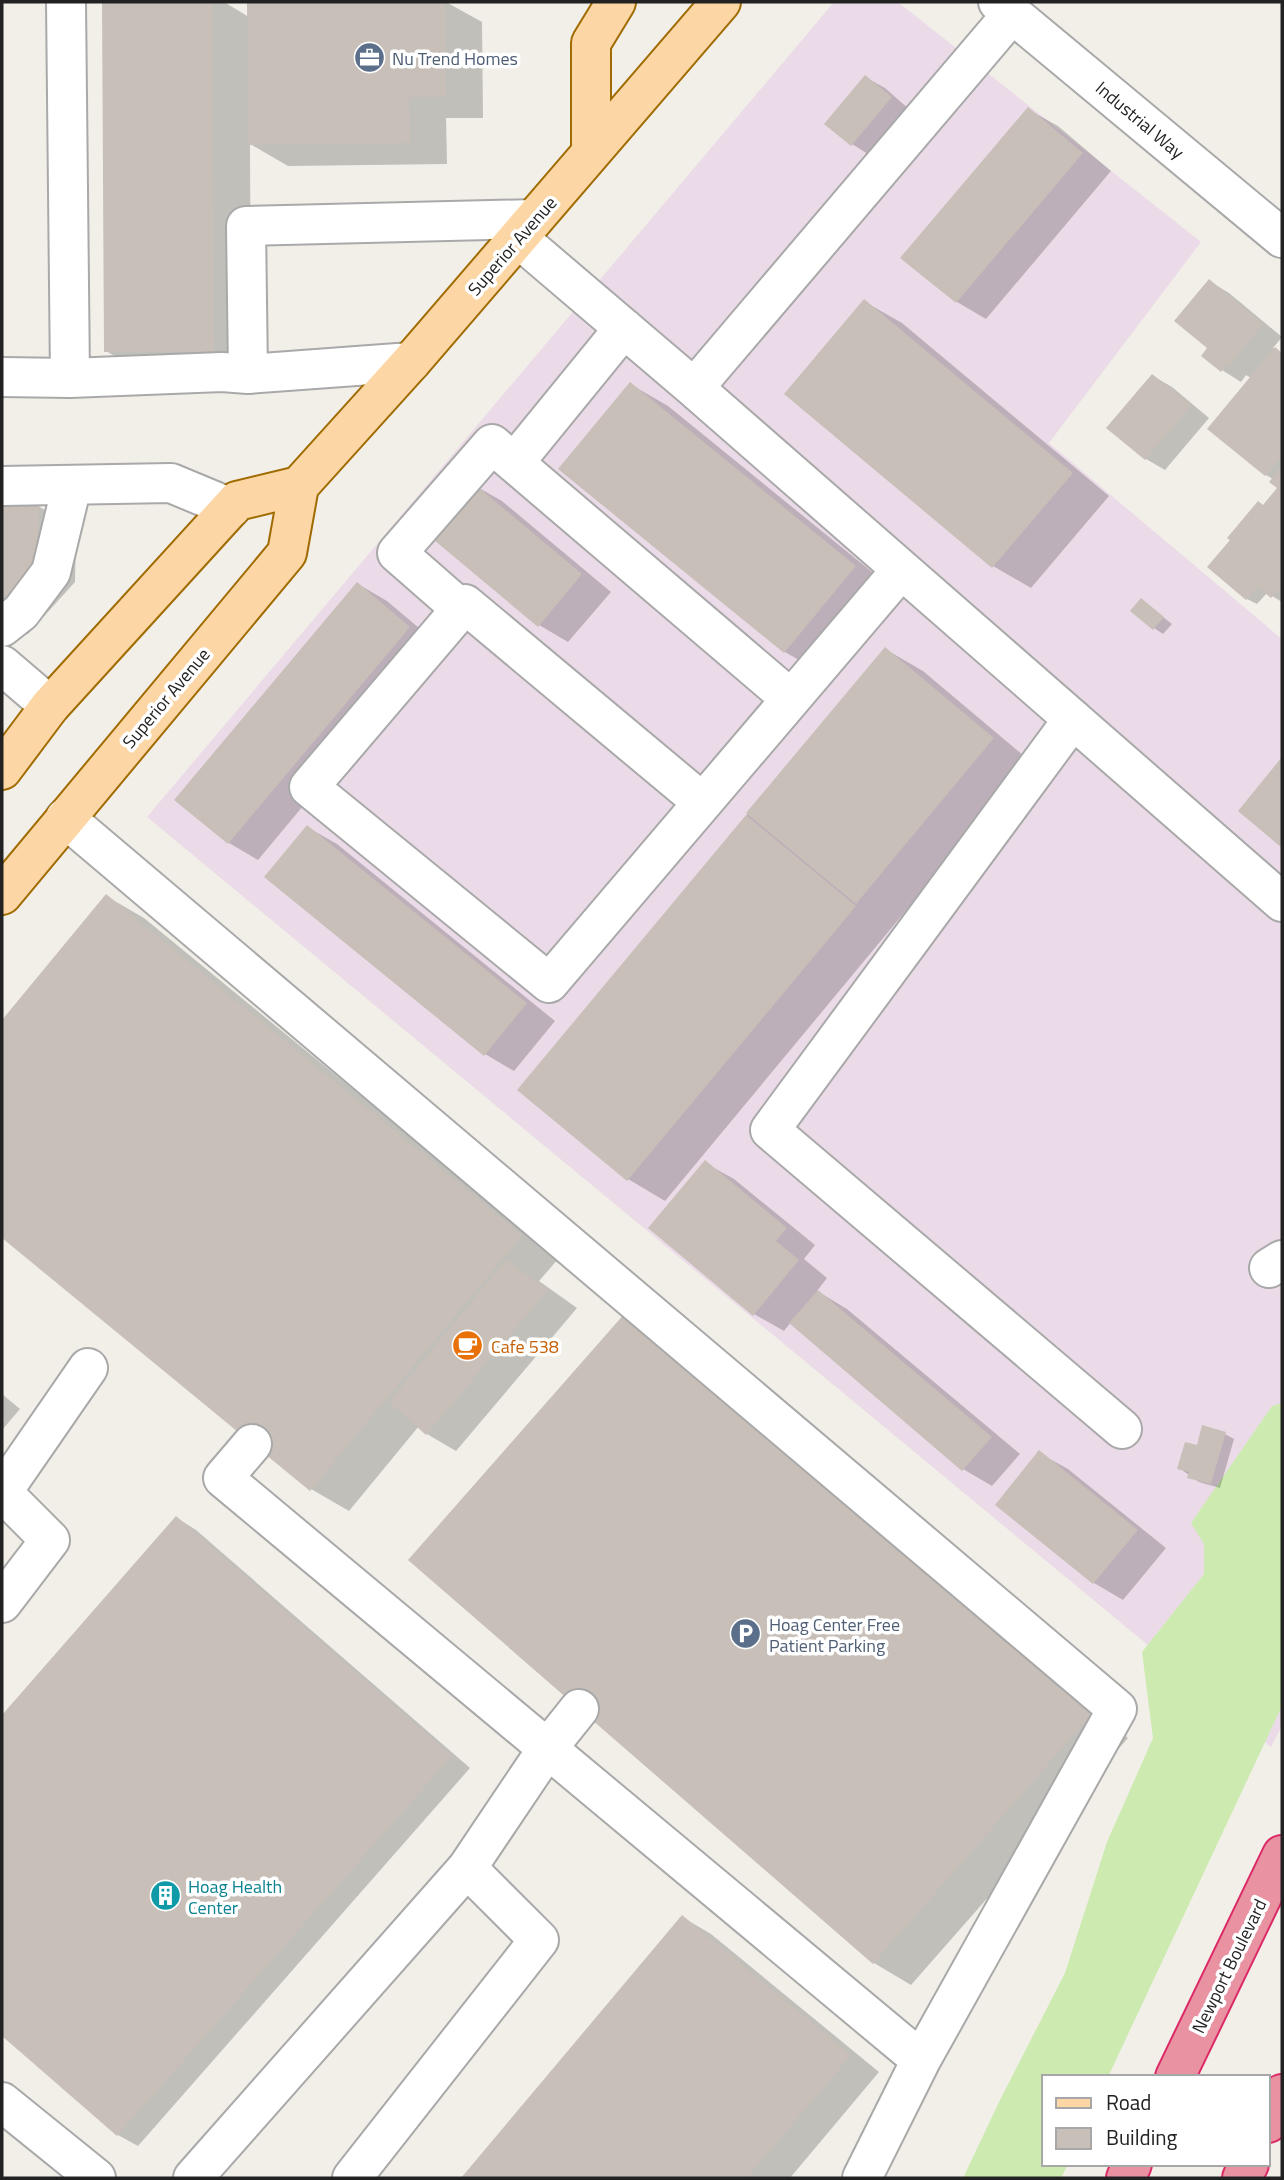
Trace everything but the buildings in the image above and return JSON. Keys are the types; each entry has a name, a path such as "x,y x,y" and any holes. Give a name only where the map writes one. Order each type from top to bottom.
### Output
{"highway":[{"name":"Newport Boulevard","path":"1176,2075 1282,1855"},
{"path":"1270,2119 1282,2094"}],"main road":[{"path":"591,153 591,43 616,2"},
{"name":"Superior Avenue","path":"2,895 287,553 299,486 411,362 721,2"},
{"path":"2,769 50,706 237,500 299,486"}],"street":[{"path":"66,2 70,378"},
{"path":"694,388 1005,8"},
{"name":"Industrial Way","path":"1005,8 1282,238"},
{"path":"248,374 246,226 526,228 624,328 1282,902"},
{"path":"460,609 397,553 503,454 624,328"},
{"path":"2,377 70,378 222,372 248,374 411,362"},
{"path":"503,454 790,699"},
{"path":"2,486 172,483 231,508"},
{"path":"2,627 21,612 51,572 72,485"},
{"path":"702,802 465,604 309,787 549,983 901,570"},
{"path":"2,665 50,706"},
{"path":"1073,719 770,1130 1122,1429"},
{"path":"65,818 1117,1709 921,2060 863,2178"},
{"path":"2,1603 50,1540 2,1492 88,1368"},
{"path":"252,1444 223,1478 921,2060"},
{"path":"193,2178 467,1868 547,1749 579,1709"},
{"path":"352,2178 539,1940 467,1868"},
{"path":"2,2102 96,2178"}],"shaded area":[{"path":"834,2 898,2 1201,242 1049,443 1282,639 1282,1726 1271,1747 147,817"}],"green space":[{"path":"1282,1403 1282,1706 1109,2075 1042,2075 1042,2166 1067,2166 1061,2178 963,2178 1065,1973 1107,1842 1153,1738 1142,1652 1204,1574 1204,1544 1191,1523 1272,1406"}],"place":[{"name":"Nu Trend Homes","path":"369,58"},
{"name":"Cafe 538","path":"468,1346"},
{"name":"Hoag Center Free Patient Parking","path":"746,1634"},
{"name":"Hoag Health Center","path":"165,1896"}]}
